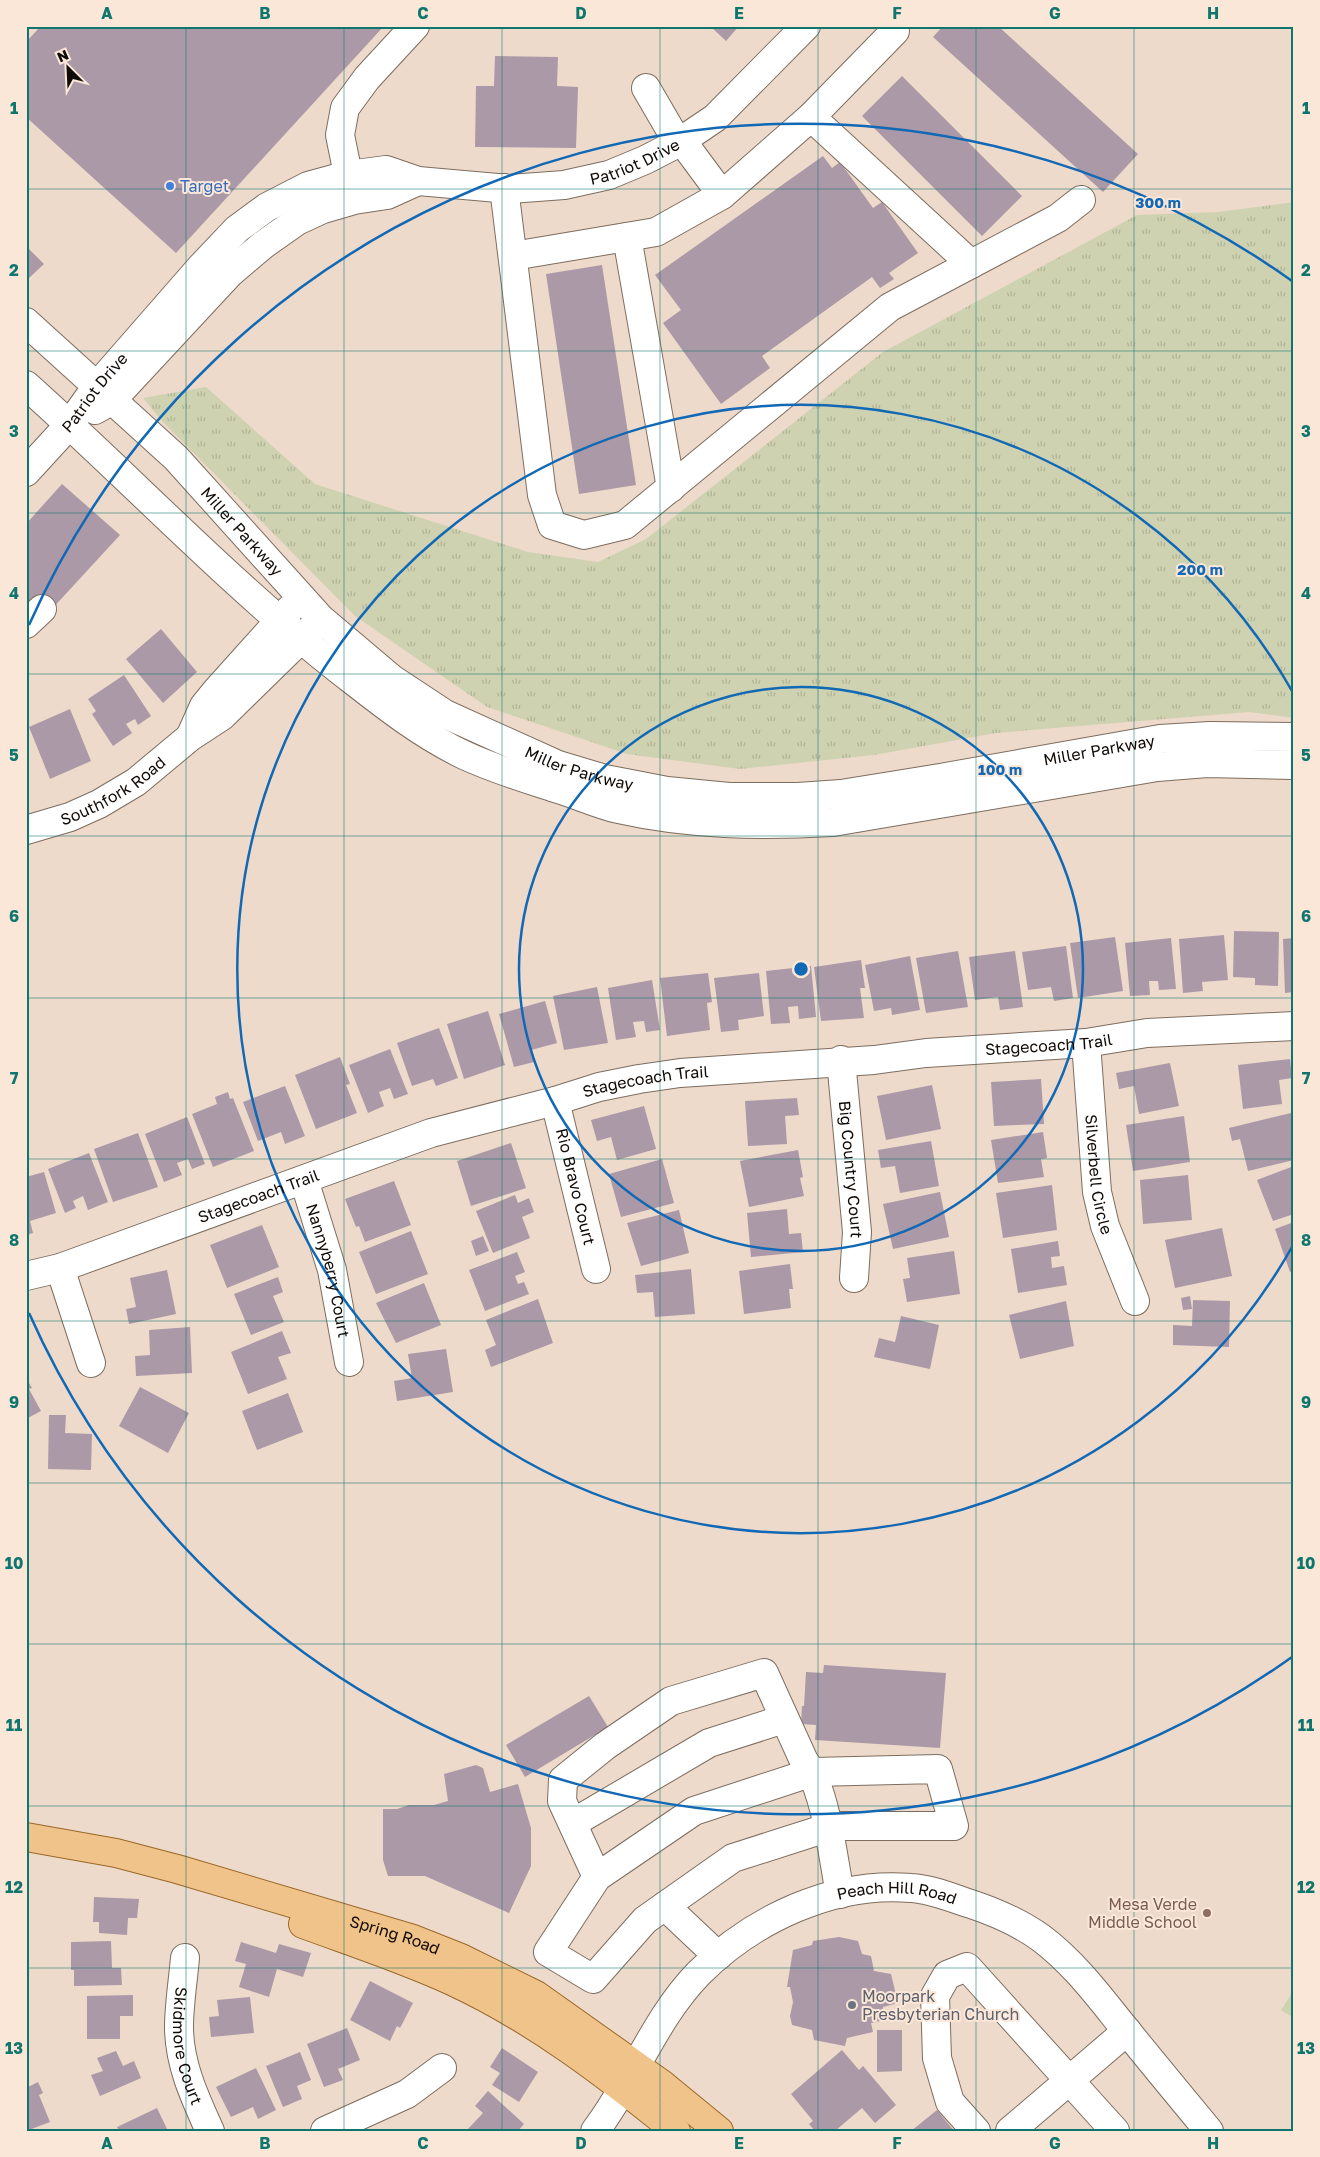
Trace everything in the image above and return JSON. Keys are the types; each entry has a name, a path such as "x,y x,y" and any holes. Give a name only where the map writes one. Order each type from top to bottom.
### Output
{"main road":[{"name":"Spring Road","path":"26,1837 116,1853 177,1869 413,1939 496,1973 536,1995 630,2077 676,2131"},
{"name":"Spring Road","path":"26,1850 81,1859 165,1879 226,1897 408,1963 452,1981 509,2011 572,2051 630,2077 719,2131"}],"street":[{"path":"351,187 340,135 345,108 368,78 414,26"},
{"name":"Patriot Drive","path":"26,472 70,424 104,394 230,273 263,245 297,221 323,209 351,187 387,195 418,181 504,188 564,185 609,175 645,160 680,142 715,118 806,26"},
{"path":"513,256 656,232 722,195 811,117 895,31"},
{"path":"646,88 680,142 722,195"},
{"path":"811,117 971,264"},
{"path":"504,188 542,495 552,526 584,535 625,525 890,307 1058,218 1081,200"},
{"path":"627,236 670,488"},
{"name":"Miller Parkway","path":"26,322 176,458 321,619 392,678 445,714 558,765 605,779 667,791 729,797 798,797 841,794 1160,739 1239,735 1294,737"},
{"name":"Miller Parkway","path":"26,385 70,424 278,621 388,708 463,755 507,773 616,808 680,820 739,825 833,822 1157,767 1207,763 1294,765"},
{"name":"Southfork Road","path":"242,680 278,621 300,597"},
{"name":"Southfork Road","path":"26,830 70,817 99,804 136,782 190,737 204,706 301,640 321,619"},
{"name":"Stagecoach Trail","path":"26,1276 60,1268 304,1180 380,1150 432,1133 556,1102 599,1087 680,1073 841,1060 874,1060 926,1053 1015,1046 1086,1043 1147,1033 1294,1026"},
{"name":"Silverbell Circle","path":"1086,1043 1097,1192 1105,1226 1135,1301"},
{"name":"Big Country Court","path":"841,1060 857,1232 854,1278"},
{"name":"Rio Bravo Court","path":"556,1102 596,1269"},
{"name":"Nannyberry Court","path":"304,1180 332,1270 349,1362"},
{"path":"60,1268 91,1363"},
{"path":"598,1877 562,1801 563,1780 605,1746 671,1701 764,1673 804,1761 813,1772 828,1828 840,1894"},
{"path":"572,1823 709,1743 784,1719"},
{"path":"938,1768 954,1826 828,1828 733,1858 645,1920 593,1979 548,1952 598,1877 694,1811 813,1772 938,1768"},
{"name":"Peach Hill Road","path":"595,2131 630,2077 678,1996 718,1956 740,1939 794,1908 852,1890 912,1888 941,1894 1010,1920 1040,1938 1081,1975 1209,2131"},
{"path":"665,1906 718,1956"},
{"name":"Skidmore Court","path":"186,1958 179,2027 181,2052 187,2074 210,2131"},
{"path":"976,2131 950,2102 937,2058 934,1996 947,1975 967,1968 1115,2131"},
{"path":"1010,2131 1127,2031"},
{"path":"325,2131 408,2094 442,2068"}],"green space":[{"path":"1294,202 1294,718 1249,712 996,733 874,755 740,769 627,754 487,707 355,616 162,421 143,398 206,387 315,484 528,552 598,562 646,539 883,352 1137,215 1218,212"},
{"path":"1294,1990 1294,2018 1281,2010"}],"building":[{"name":"Target","path":"41,26 384,26 176,253 26,117 26,42"},
{"path":"710,26 739,26 726,41"},
{"path":"943,26 998,26 1138,154 1103,192 933,37"},
{"path":"495,56 558,57 557,86 578,87 576,148 475,147 476,86 494,86"},
{"path":"902,76 1022,196 982,236 862,116"},
{"path":"823,156 832,168 840,162 873,208 882,202 918,253 889,273 894,279 880,288 872,277 762,356 770,368 721,404 663,323 681,310 655,275"},
{"path":"26,246 44,264 29,278 26,276"},
{"path":"602,265 636,485 579,494 546,274"},
{"path":"62,484 120,535 51,610 26,614 26,524"},
{"path":"161,629 197,672 163,703 126,659"},
{"path":"124,675 151,716 138,725 135,719 126,724 132,733 113,746 92,714 96,711 88,699"},
{"path":"70,709 91,761 50,779 29,727"},
{"path":"1234,931 1279,932 1278,986 1255,985 1255,978 1233,977"},
{"path":"1224,935 1228,980 1202,982 1203,991 1183,993 1179,939"},
{"path":"1115,937 1123,991 1078,998 1070,943"},
{"path":"1171,938 1176,989 1159,990 1158,981 1149,981 1150,995 1130,996 1125,943"},
{"path":"1294,938 1294,992 1285,993 1283,939"},
{"path":"1066,946 1073,998 1054,1001 1051,987 1028,990 1022,952"},
{"path":"958,951 968,1007 926,1013 916,958"},
{"path":"1015,951 1023,1007 1000,1010 998,997 975,1000 969,957"},
{"path":"910,956 920,1010 892,1015 891,1008 874,1011 865,965"},
{"path":"861,960 865,988 860,988 864,1018 821,1021 814,967"},
{"path":"811,966 816,1017 799,1019 798,1006 788,1007 790,1023 771,1024 766,971"},
{"path":"708,973 712,1002 707,1003 710,1030 667,1036 660,978"},
{"path":"759,973 764,1016 738,1020 739,1030 721,1032 714,978"},
{"path":"652,980 660,1030 646,1032 644,1021 633,1022 636,1037 616,1040 608,988"},
{"path":"597,987 608,1043 564,1050 553,996"},
{"path":"545,1001 557,1043 531,1050 534,1062 514,1067 499,1014"},
{"path":"488,1011 505,1065 464,1079 447,1024"},
{"path":"439,1028 458,1078 436,1086 433,1079 412,1086 397,1043"},
{"path":"390,1049 408,1094 394,1099 390,1088 379,1092 384,1106 368,1113 349,1065"},
{"path":"340,1057 350,1084 346,1085 357,1113 316,1129 295,1075"},
{"path":"1290,1059 1292,1078 1279,1080 1282,1104 1243,1109 1238,1065"},
{"path":"1170,1063 1179,1106 1139,1114 1134,1086 1119,1089 1116,1073"},
{"path":"1041,1079 1044,1124 994,1126 991,1082"},
{"path":"932,1085 941,1129 886,1140 877,1096"},
{"path":"285,1086 305,1136 285,1144 281,1132 258,1141 243,1102"},
{"path":"228,1092 230,1099 233,1098 254,1151 213,1167 192,1114 217,1104 215,1097"},
{"path":"797,1098 799,1115 785,1116 787,1144 748,1146 745,1101"},
{"path":"644,1106 656,1149 617,1160 611,1137 597,1141 591,1120"},
{"path":"1291,1113 1294,1126 1294,1160 1248,1171 1240,1139 1232,1141 1229,1128"},
{"path":"1184,1116 1190,1162 1133,1171 1126,1125"},
{"path":"187,1117 205,1164 192,1169 188,1159 177,1163 182,1175 164,1182 145,1134"},
{"path":"1043,1132 1047,1158 1041,1159 1044,1177 998,1183 991,1140"},
{"path":"138,1133 158,1187 113,1202 94,1149"},
{"path":"931,1141 939,1186 900,1193 895,1166 881,1168 878,1150"},
{"path":"511,1143 526,1188 471,1206 457,1161"},
{"path":"798,1150 803,1177 800,1178 804,1196 749,1207 740,1161"},
{"path":"89,1153 108,1202 88,1210 83,1196 73,1201 76,1208 65,1213 48,1169"},
{"path":"662,1159 674,1203 621,1217 609,1174"},
{"path":"1294,1166 1294,1214 1273,1221 1257,1180"},
{"path":"44,1172 56,1213 30,1221 33,1233 26,1235 26,1177"},
{"path":"1188,1175 1192,1220 1143,1224 1140,1180"},
{"path":"394,1181 411,1225 365,1242 359,1226 356,1227 345,1199"},
{"path":"1052,1185 1057,1230 1003,1238 996,1193"},
{"path":"940,1192 949,1237 893,1249 883,1204"},
{"path":"515,1195 518,1203 529,1198 534,1212 522,1217 530,1238 493,1253 476,1211"},
{"path":"787,1209 789,1234 801,1233 803,1252 751,1257 747,1213"},
{"path":"679,1210 689,1253 641,1266 627,1223"},
{"path":"1294,1222 1294,1271 1290,1272 1275,1229"},
{"path":"262,1225 279,1267 227,1288 210,1245"},
{"path":"1222,1228 1232,1276 1175,1288 1165,1240"},
{"path":"411,1231 428,1274 376,1294 359,1252"},
{"path":"483,1236 489,1251 476,1256 471,1241"},
{"path":"1058,1241 1060,1256 1051,1257 1052,1268 1064,1266 1067,1285 1018,1293 1011,1249"},
{"path":"954,1251 960,1294 907,1302 903,1279 910,1278 907,1258"},
{"path":"517,1252 525,1272 515,1276 518,1284 524,1282 529,1294 485,1311 469,1270"},
{"path":"790,1264 793,1289 789,1289 791,1308 744,1314 739,1271"},
{"path":"691,1269 695,1314 655,1317 653,1292 637,1293 635,1275"},
{"path":"167,1270 176,1314 129,1324 126,1309 136,1307 130,1278"},
{"path":"278,1277 283,1292 273,1296 284,1322 251,1335 234,1294"},
{"path":"424,1283 441,1325 396,1343 376,1303"},
{"path":"1190,1296 1192,1309 1183,1310 1181,1298"},
{"path":"538,1299 553,1343 491,1367 485,1350 496,1345 486,1320"},
{"path":"1193,1300 1230,1301 1229,1347 1173,1345 1173,1325 1192,1326"},
{"path":"1066,1301 1074,1346 1020,1359 1009,1315"},
{"path":"901,1316 939,1325 930,1369 874,1357 879,1338 895,1342"},
{"path":"190,1327 192,1373 136,1376 135,1356 150,1355 149,1330"},
{"path":"282,1331 291,1353 278,1357 287,1379 248,1394 231,1352"},
{"path":"446,1349 453,1392 397,1401 394,1381 412,1378 408,1354"},
{"path":"26,1378 32,1388 29,1389 41,1411 26,1419"},
{"path":"140,1387 189,1413 168,1453 119,1426"},
{"path":"288,1393 303,1432 257,1450 242,1411"},
{"path":"49,1415 66,1415 65,1433 92,1434 91,1470 48,1469"},
{"path":"824,1665 946,1673 940,1748 815,1740 816,1725 801,1724 806,1672 823,1673"},
{"path":"589,1696 608,1727 525,1777 506,1745"},
{"path":"476,1765 483,1768 490,1792 518,1784 531,1828 531,1866 509,1913 425,1876 388,1876 383,1860 383,1809 397,1809 409,1805 434,1805 448,1801 444,1774"},
{"path":"94,1897 139,1899 137,1918 128,1918 127,1935 99,1933 99,1922 93,1922"},
{"path":"839,1937 858,1941 862,1954 871,1956 874,1971 891,1974 898,2003 883,2007 880,2021 871,2023 873,2032 847,2038 845,2046 814,2040 812,2030 792,2025 790,2016 793,2002 790,1987 787,1987 793,1950 812,1945 813,1941"},
{"path":"111,1941 112,1968 121,1968 122,1985 74,1986 74,1970 71,1970 71,1942"},
{"path":"241,1942 276,1953 279,1944 311,1953 303,1977 277,1969 269,1997 239,1987 246,1964 235,1961"},
{"path":"370,1981 413,2003 400,2028 397,2026 390,2041 350,2020"},
{"path":"133,1995 133,2016 120,2016 120,2039 87,2039 87,1996"},
{"path":"250,1997 254,2033 211,2037 209,2017 219,2016 217,2000"},
{"path":"347,2028 360,2060 338,2069 343,2080 324,2087 307,2044"},
{"path":"877,2030 902,2030 902,2071 877,2072"},
{"path":"502,2048 538,2072 519,2102 492,2085 500,2073 490,2067"},
{"path":"842,2050 859,2070 863,2066 896,2105 875,2123 862,2108 835,2131 815,2131 809,2124 813,2121 791,2094"},
{"path":"116,2051 123,2066 134,2061 141,2078 100,2096 91,2075 103,2071 97,2058"},
{"path":"300,2052 311,2080 297,2086 302,2099 283,2107 266,2066"},
{"path":"256,2068 276,2110 258,2119 253,2107 231,2117 216,2087"},
{"path":"38,2082 43,2093 39,2095 50,2122 26,2131 26,2088"},
{"path":"488,2091 524,2124 518,2131 466,2131 483,2113 475,2106"},
{"path":"157,2108 168,2131 119,2131 117,2127"},
{"path":"937,2110 954,2131 911,2131"}],"place":[{"name":"Target","path":"170,186"},
{"name":"Mesa Verde Middle School","path":"1207,1913"},
{"name":"Moorpark Presbyterian Church","path":"852,2005"}]}
